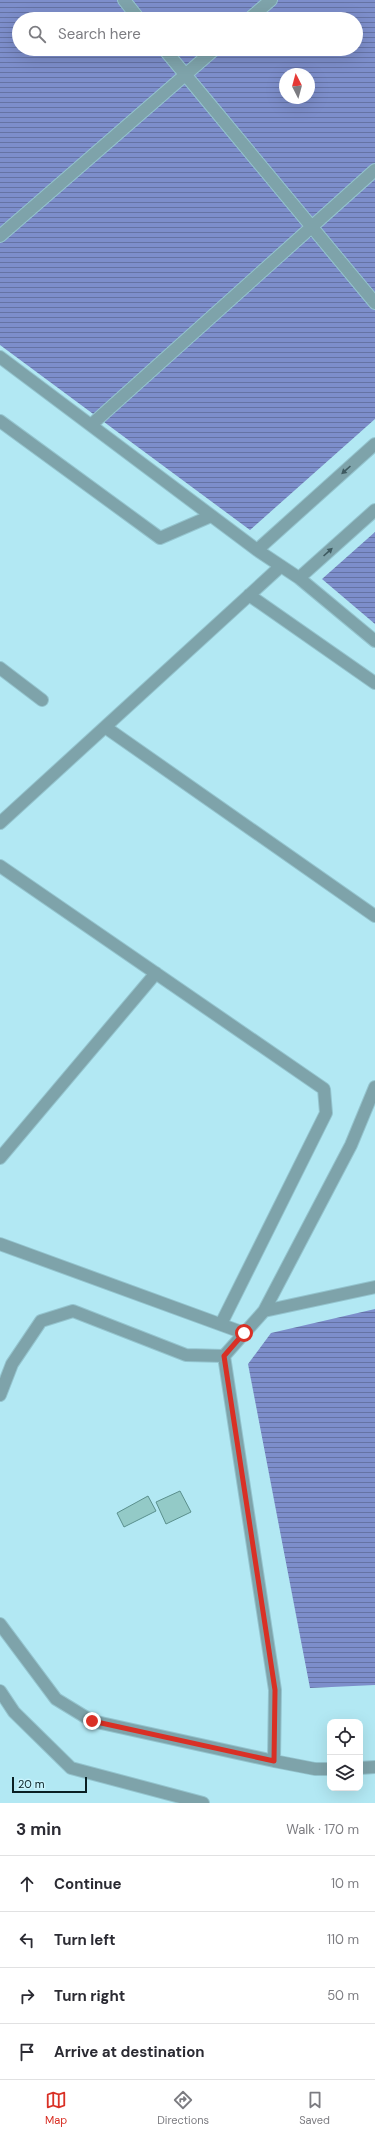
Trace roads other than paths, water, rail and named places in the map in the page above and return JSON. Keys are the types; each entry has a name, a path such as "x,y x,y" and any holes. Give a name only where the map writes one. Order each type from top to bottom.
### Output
{"street":[{"path":"124,0 133,12"},
{"path":"257,12 271,0"},
{"path":"170,56 375,303"},
{"path":"0,236 207,56"},
{"path":"91,426 375,170"},
{"path":"0,357 211,516 257,550 299,578 375,641"},
{"path":"0,421 160,538 211,516"},
{"path":"257,550 375,444"},
{"path":"299,578 375,510"},
{"path":"0,823 281,566"},
{"path":"249,595 375,683"},
{"path":"0,668 42,700"},
{"path":"105,727 375,916"},
{"path":"0,866 324,1089 326,1113 221,1324"},
{"path":"0,1158 156,973"},
{"path":"274,1761 275,1690 224,1356 264,1311 351,1145 375,1087"},
{"path":"0,1244 244,1333"},
{"path":"264,1311 375,1287"},
{"path":"0,1396 12,1364 41,1321 73,1311 186,1355 224,1356"},
{"path":"0,1624 56,1699 92,1721 274,1761 315,1769 327,1769"},
{"path":"0,1691 14,1712 71,1768 203,1803"},
{"path":"363,1768 375,1767"}],"water":[{"path":"0,0 375,0 375,419 250,530 0,345"},
{"path":"375,532 375,624 322,579"},
{"path":"375,1309 375,1685 310,1688 248,1364 271,1333"}]}
